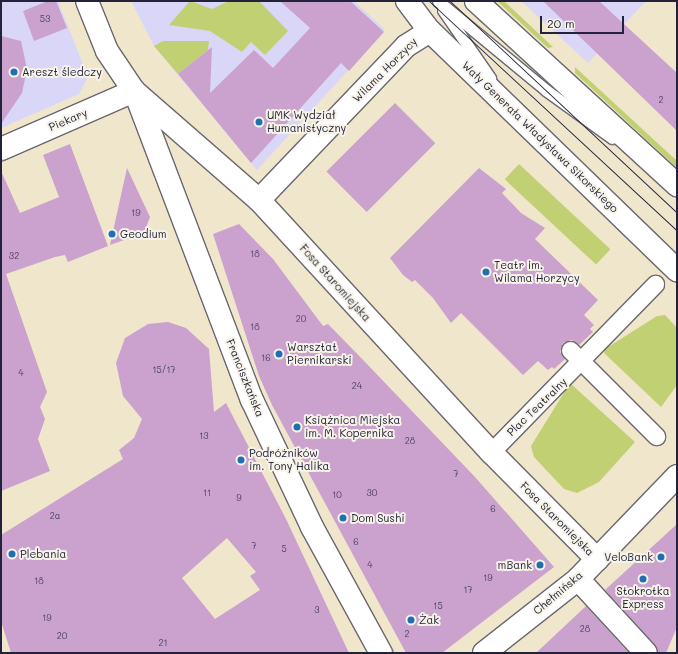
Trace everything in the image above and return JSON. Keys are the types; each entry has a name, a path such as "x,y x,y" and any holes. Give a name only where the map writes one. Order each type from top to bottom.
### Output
{"street":[{"name":"Fosa Staromiejska","path":"87,1 107,51 134,91 259,200 491,452 597,559"},
{"name":"Wały Generała Władysława Sikorskiego","path":"407,1 430,31 677,270"},
{"path":"476,1 670,178"},
{"name":"Wilama Horzycy","path":"259,200 406,46 430,31"},
{"name":"Piekary","path":"1,149 134,91"},
{"name":"Franciszkańska","path":"134,91 252,400 312,527 381,653"},
{"name":"Plac Teatralny","path":"491,452 582,362 655,284"},
{"path":"570,350 656,436"},
{"name":"Chełmińska","path":"484,653 578,579 677,476"},
{"path":"578,579 646,653"}],"lane":[{"path":"438,1 512,109"},
{"path":"438,1 547,91 670,178"}],"shaded area":[{"path":"1,1 58,1 88,77 79,94 1,128"},
{"name":"UMK Wydział Humanistyczny","path":"131,1 354,1 385,30 257,170 154,46"},
{"path":"521,1 646,1 588,63"}],"green space":[{"path":"190,1 212,9 229,1 259,1 288,31 265,55 251,42 242,52 210,31 169,25"},
{"path":"497,1 504,1 553,47 548,48"},
{"path":"163,41 209,41 208,50 178,74 154,46"},
{"path":"575,67 677,161 677,168 575,73"},
{"path":"519,164 610,249 596,265 505,179"},
{"path":"665,315 677,328 677,385 661,407 604,353 605,349 657,316"},
{"path":"570,383 635,442 599,482 577,493 564,489 534,457 531,446"}],"building":[{"path":"48,1 56,1 67,28 34,41 23,11"},
{"path":"280,1 350,1 384,32 349,71 341,63 251,163 178,74 212,47 210,93 254,50 273,68 310,28"},
{"path":"543,1 599,1 677,73 677,131"},
{"name":"Areszt śledczy","path":"1,36 21,41 27,69 22,93 1,124"},
{"path":"395,103 435,143 367,212 326,172"},
{"path":"70,144 108,246 68,262 65,255 6,274 47,392 40,407 45,419 38,439 50,471 1,491 1,171 20,213 59,197 43,155"},
{"path":"127,168 150,217 144,233 110,245"},
{"name":"Teatr im. Wilama Horzycy","path":"479,168 506,189 502,193 521,213 545,228 535,239 598,300 584,315 594,325 590,329 593,332 579,345 572,340 563,343 560,352 565,359 554,369 552,367 548,370 538,361 523,375 461,313 451,323 433,298 415,280 412,282 403,275 390,258"},
{"path":"239,224 273,259 323,326 328,324 366,363 475,477 554,567 442,653 406,653 272,405 259,376 213,234"},
{"path":"168,322 186,328 209,349 214,412 226,403 286,519 349,653 11,653 1,621 1,535 123,459 119,450 134,438 142,419 123,396 116,363 125,338 148,324","holes":["227,538 256,572 250,576 260,590 215,619 182,578"]},
{"path":"677,524 677,627 666,653 658,653 655,645 605,590"},
{"path":"586,606 629,653 536,653"}],"tram line":[{"path":"429,1 677,231"},
{"path":"450,1 677,213"}],"place":[{"name":"Areszt śledczy","path":"14,72"},
{"name":"UMK Wydział Humanistyczny","path":"259,122"},
{"name":"Geodium","path":"112,234"},
{"name":"Teatr im. Wilama Horzycy","path":"486,272"},
{"name":"Warsztat Piernikarski","path":"279,354"},
{"name":"Książnica Miejska im. M. Kopernika","path":"297,427"},
{"name":"Podróżników im. Tony Halika","path":"241,460"},
{"name":"Dom Sushi","path":"343,518"},
{"name":"Plebania","path":"12,554"},
{"name":"VeloBank","path":"661,557"},
{"name":"mBank","path":"540,565"},
{"name":"Stokrotka Express","path":"643,579"},
{"name":"Żak","path":"411,620"}]}
